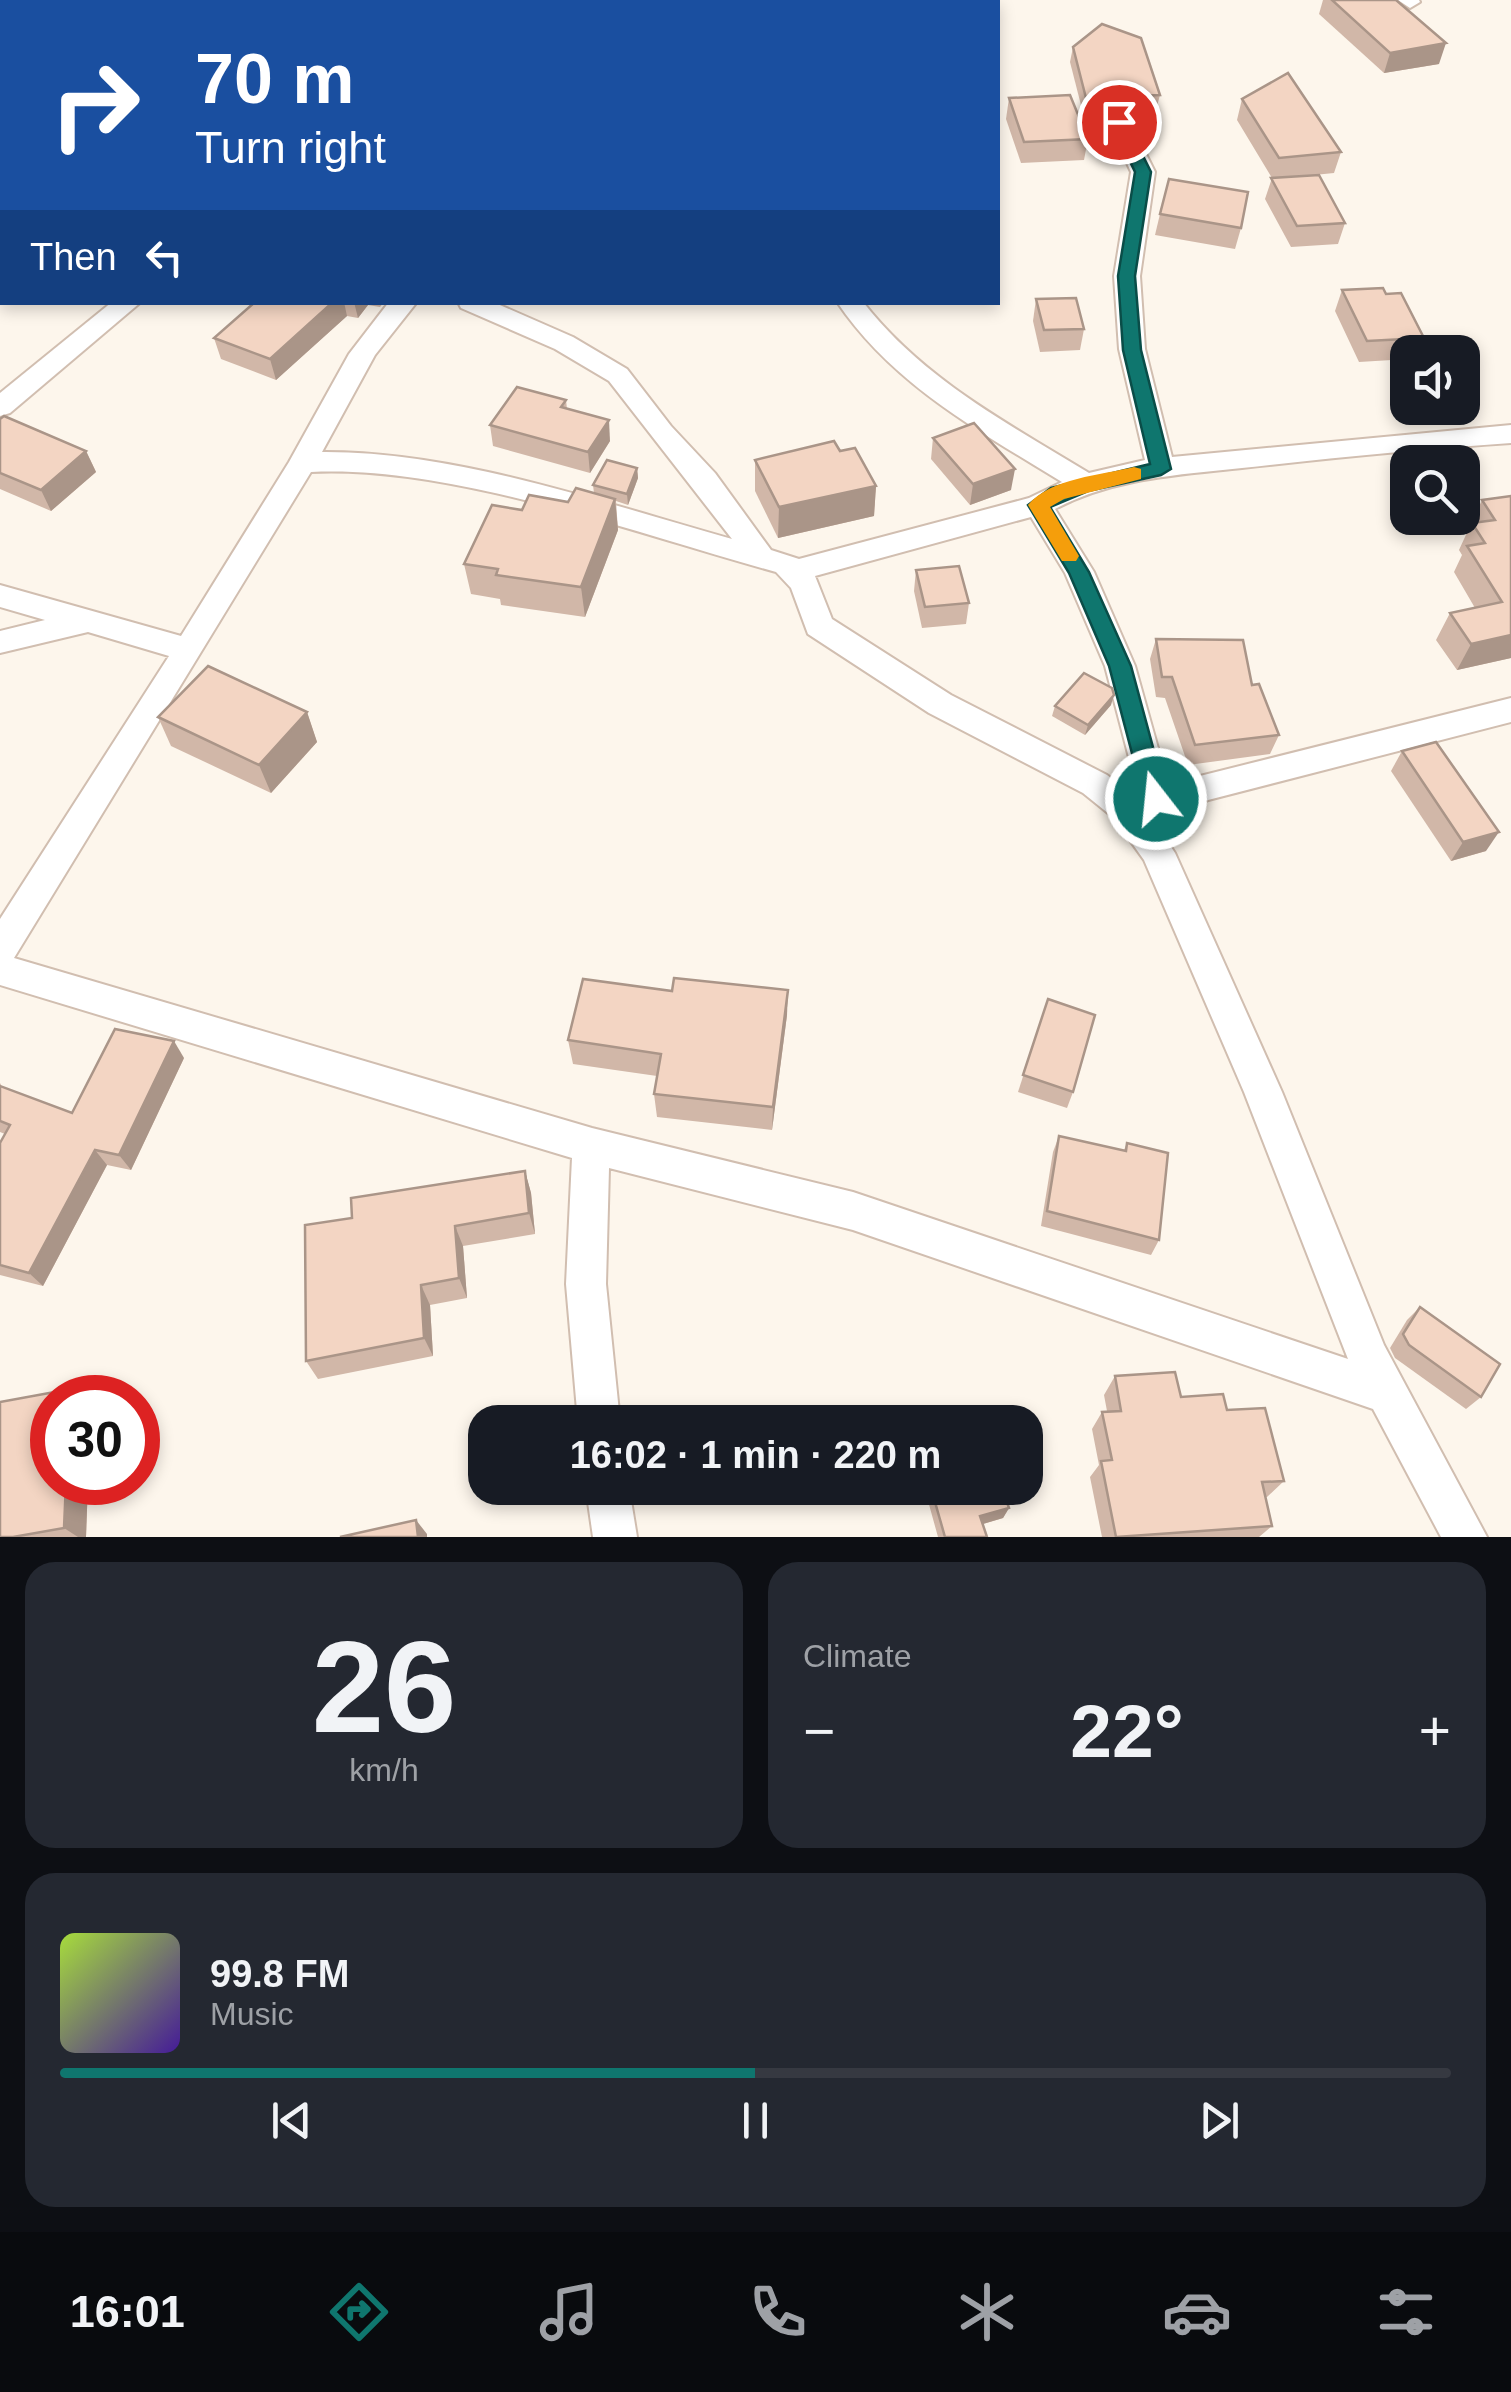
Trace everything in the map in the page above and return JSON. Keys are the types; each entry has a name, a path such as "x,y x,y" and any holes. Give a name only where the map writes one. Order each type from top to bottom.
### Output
{"street":[{"path":"1119,122 1143,172 1126,276 1132,350 1161,469"},
{"path":"0,407 125,305"},
{"path":"0,949 302,462 363,356 401,305"},
{"path":"477,305 564,343 618,375 661,433 705,480 761,558"},
{"path":"851,305 884,348 917,378 946,400 1086,484"},
{"path":"796,571 1038,505 1086,484 1161,469 1380,442 1511,434"},
{"path":"302,462 360,461 430,470 586,506 796,571 804,582 819,626 837,640 940,704 1140,803 1511,710"},
{"path":"1038,505 1079,572 1120,666 1140,803 1158,853 1262,1092 1370,1359 1464,1537"},
{"path":"0,596 186,650"},
{"path":"0,642 86,622"},
{"path":"0,969 592,1146 853,1211 1388,1393"},
{"path":"592,1146 584,1219 585,1330 596,1405"},
{"path":"610,1505 615,1537"}],"building":[{"path":"1332,0 1396,0 1446,43 1390,53"},
{"path":"1102,24 1141,38 1160,95 1086,98 1073,47"},
{"path":"1288,73 1341,152 1279,158 1242,99"},
{"path":"1070,95 1088,139 1024,142 1009,98"},
{"path":"1319,175 1345,223 1297,226 1271,178"},
{"path":"1169,179 1248,192 1241,228 1160,214"},
{"path":"1383,288 1386,294 1401,293 1422,335 1390,335 1390,340 1367,341 1342,290"},
{"path":"1076,298 1084,329 1044,330 1036,299"},
{"path":"252,305 330,305 270,359 214,338"},
{"path":"517,387 566,400 561,407 609,420 588,452 490,425"},
{"path":"4,416 86,451 41,490 0,473 0,419"},
{"path":"974,423 1015,469 973,484 933,438"},
{"path":"834,441 840,451 855,448 876,486 779,507 755,460"},
{"path":"607,460 637,468 627,494 593,485"},
{"path":"576,488 615,499 581,587 496,575 498,569 464,564 492,505 522,510 529,495 568,502"},
{"path":"1511,496 1511,635 1471,644 1450,613 1502,602 1467,546 1485,543 1480,535 1480,522 1495,520 1482,500"},
{"path":"959,566 969,603 925,607 916,570"},
{"path":"1156,639 1243,640 1252,685 1259,684 1279,735 1195,745 1172,677 1162,677"},
{"path":"208,666 307,712 259,765 158,717"},
{"path":"1084,673 1112,688 1114,695 1088,725 1055,706"},
{"path":"1436,742 1499,832 1463,842 1402,751"},
{"path":"674,978 788,990 773,1107 654,1094 661,1054 568,1040 583,979 672,991"},
{"path":"1048,999 1095,1015 1073,1092 1023,1075"},
{"path":"115,1029 174,1041 119,1155 95,1150 29,1273 0,1265 0,1143 10,1125 0,1121 0,1086 72,1113"},
{"path":"1059,1136 1126,1151 1127,1143 1168,1153 1159,1240 1047,1211"},
{"path":"525,1171 529,1213 455,1226 459,1278 421,1285 424,1338 306,1361 305,1225 352,1218 351,1198"},
{"path":"1420,1307 1500,1364 1481,1397 1409,1345 1403,1334"},
{"path":"1175,1372 1181,1397 1223,1394 1227,1410 1265,1408 1284,1481 1262,1482 1272,1526 1116,1537 1101,1461 1112,1460 1102,1412 1121,1411 1115,1376"},
{"path":"30,1397 30,1505 65,1505 64,1528 0,1537 0,1402"},
{"path":"936,1505 1008,1505 1009,1508 980,1516 987,1537 945,1537"},
{"path":"416,1520 418,1537 340,1537"}],"slow traffic":[{"path":"1069,556 1038,505 1058,493 1134,474"}],"route":[{"path":"1119,122 1143,172 1126,276 1132,350 1161,469 1086,484 1038,505 1079,572 1120,666 1156,799"}]}
